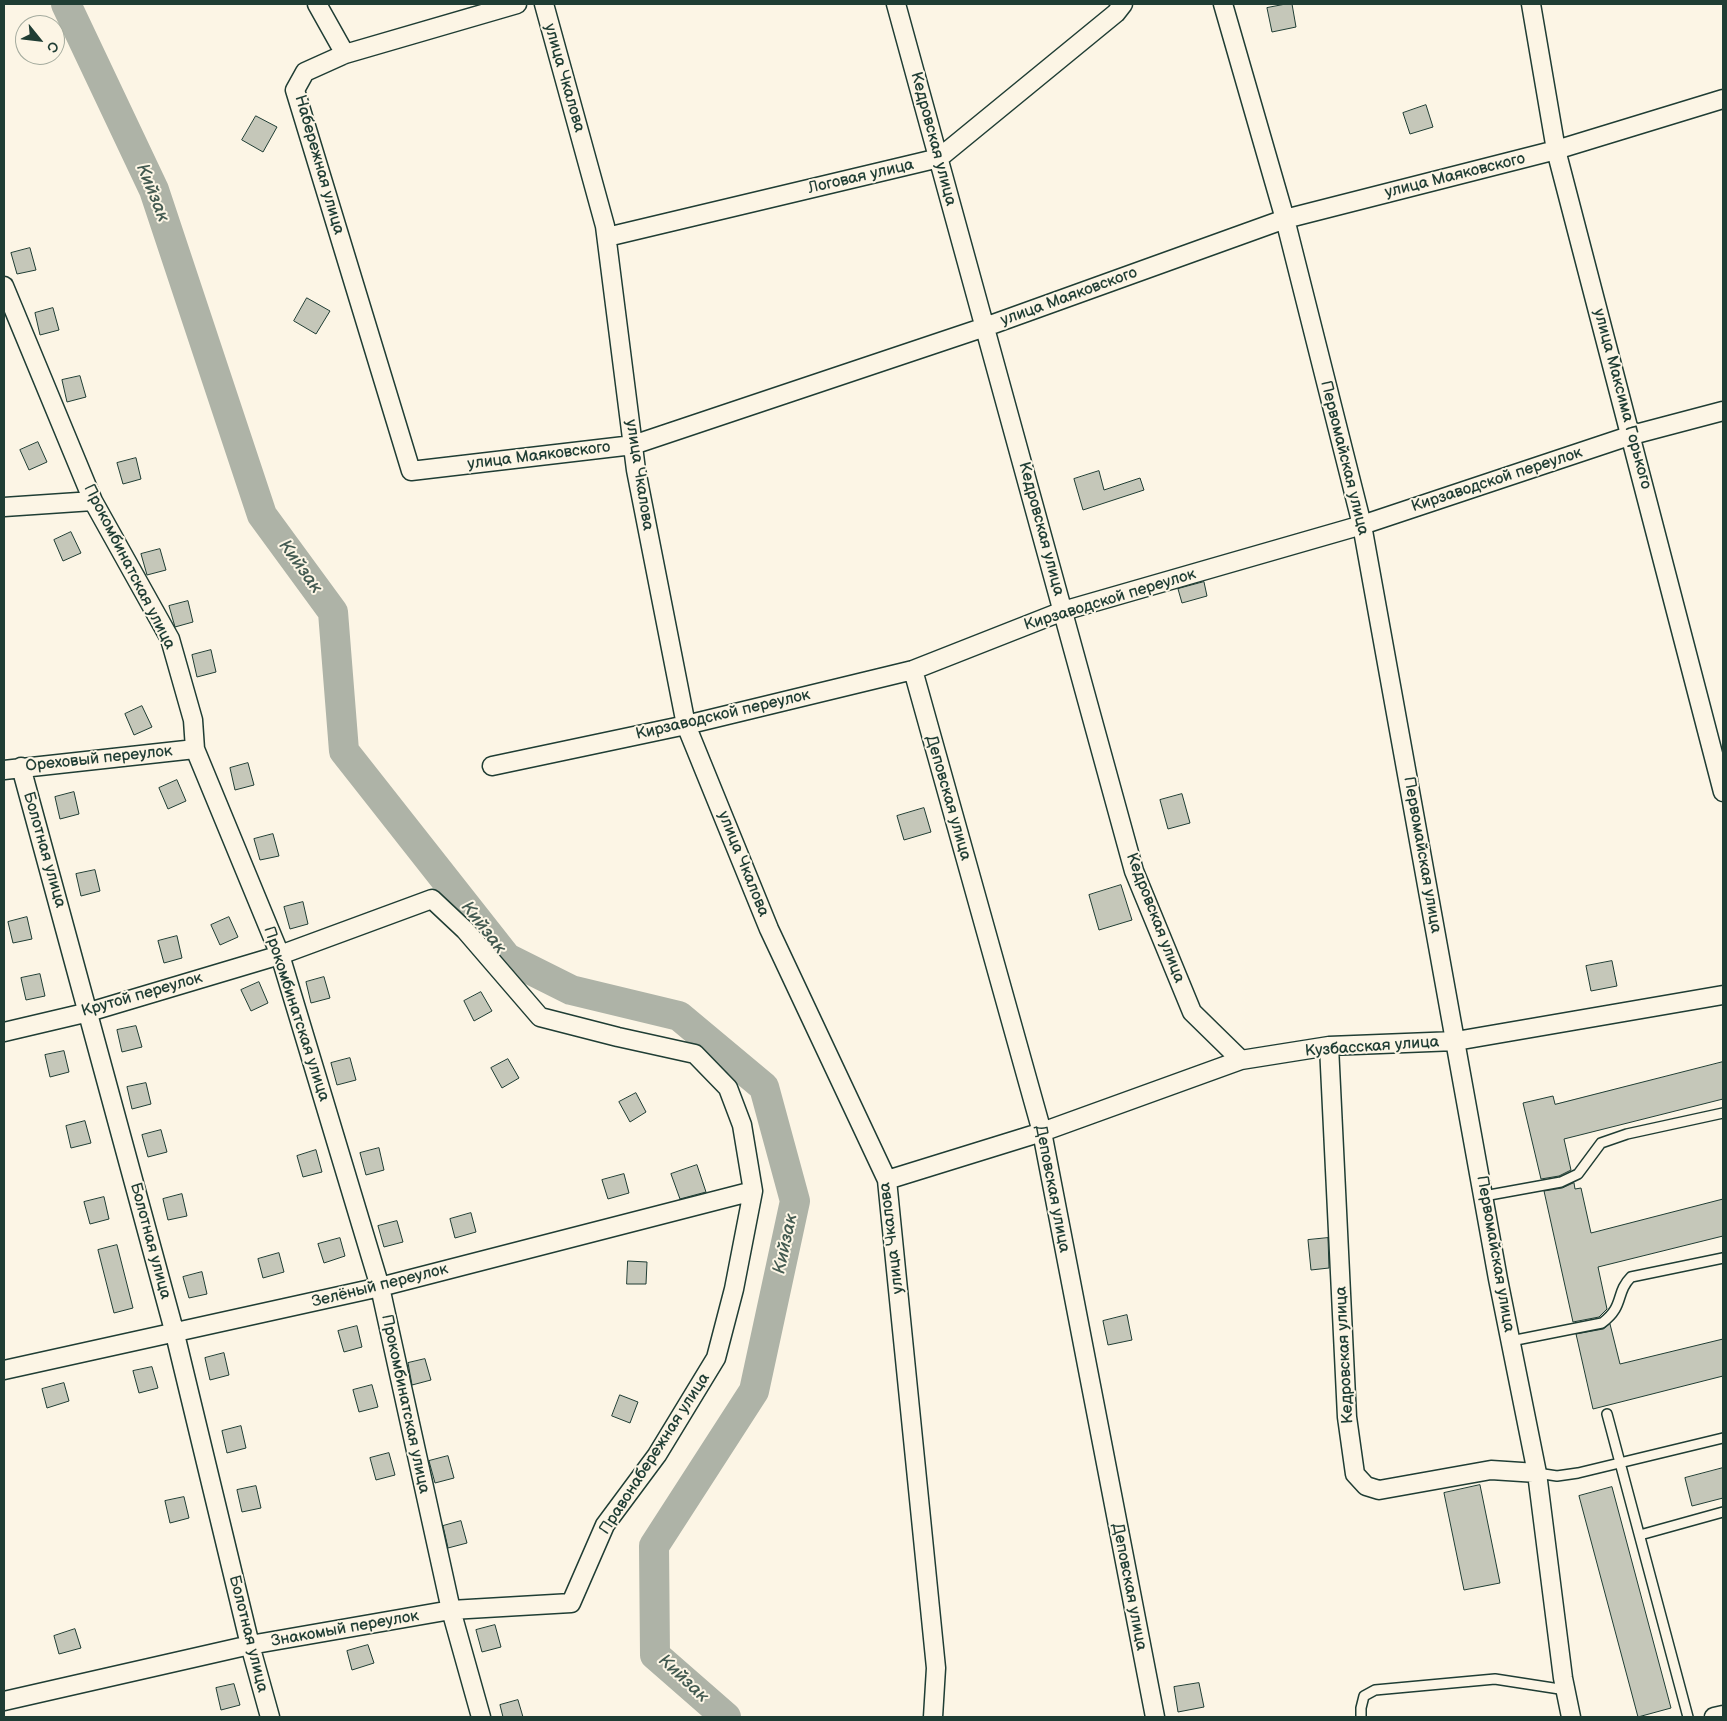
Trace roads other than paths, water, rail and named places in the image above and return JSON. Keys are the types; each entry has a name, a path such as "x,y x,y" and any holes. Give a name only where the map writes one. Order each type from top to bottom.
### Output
{"street":[{"path":"317,4 345,54"},
{"name":"Набережная улица","path":"411,471 295,90 305,72 345,54 517,4"},
{"name":"улица Чкалова","path":"544,4 607,237 633,445 686,725 769,928 887,1180 936,1668 933,1717"},
{"name":"Кедровская улица","path":"896,4 1138,879 1192,1012 1241,1060"},
{"name":"Логовая улица","path":"607,237 939,158 1116,13 1123,4"},
{"name":"Первомайская улица","path":"1223,4 1285,219 1362,525 1484,1196 1537,1473 1571,1717"},
{"name":"улица Максима Горького","path":"1531,4 1556,150 1632,435 1723,792"},
{"name":"улица Маяковского","path":"411,471 633,445 985,328 1285,219 1556,150 1723,99"},
{"name":"Прокомбинатская улица","path":"4,286 92,501 170,640 193,720 195,749 280,955 380,1287 451,1610 481,1717"},
{"name":"Кирзаводской переулок","path":"492,766 686,725 913,670 1063,611 1362,525 1632,435 1723,411"},
{"path":"4,507 92,501"},
{"name":"Деповская улица","path":"913,670 1042,1132 1154,1717"},
{"name":"Ореховый переулок","path":"12,768 195,749"},
{"name":"Болотная улица","path":"12,768 89,1012 175,1334 250,1645 270,1717"},
{"name":"Правонабережная улица","path":"280,955 432,898 465,930 540,1017 695,1054 728,1088 742,1125 753,1191 734,1289 716,1358 657,1455 605,1525 571,1603"},
{"name":"Крутой переулок","path":"4,1032 89,1012 280,955"},
{"name":"Кузбасская улица","path":"887,1180 1042,1132 1241,1060 1329,1046 1456,1041 1723,995"},
{"name":"Кедровская улица","path":"1329,1046 1347,1417 1355,1474 1366,1486 1379,1490 1491,1470 1537,1473"},
{"name":"Зелёный переулок","path":"4,1370 175,1334 380,1287 753,1191"},
{"name":"Знакомый переулок","path":"4,1701 250,1645 451,1610 571,1603"},
{"path":"1714,1717 1723,1715"}],"lane":[{"path":"1484,1196 1561,1182 1578,1174 1601,1143 1628,1134 1723,1113"},
{"path":"1511,1341 1602,1323 1614,1314 1623,1285 1631,1277 1723,1258"},
{"path":"1607,1414 1688,1717"},
{"path":"1537,1473 1557,1476 1723,1438"},
{"path":"1640,1535 1723,1512"},
{"path":"1362,1717 1361,1708 1364,1696 1375,1690 1495,1679 1566,1690"}],"waterway":[{"name":"Кийзак","path":"66,4 154,190 262,515 333,612 344,751 507,958 571,990 679,1016 764,1087 795,1201 754,1391 654,1546 655,1655 726,1717"}]}
